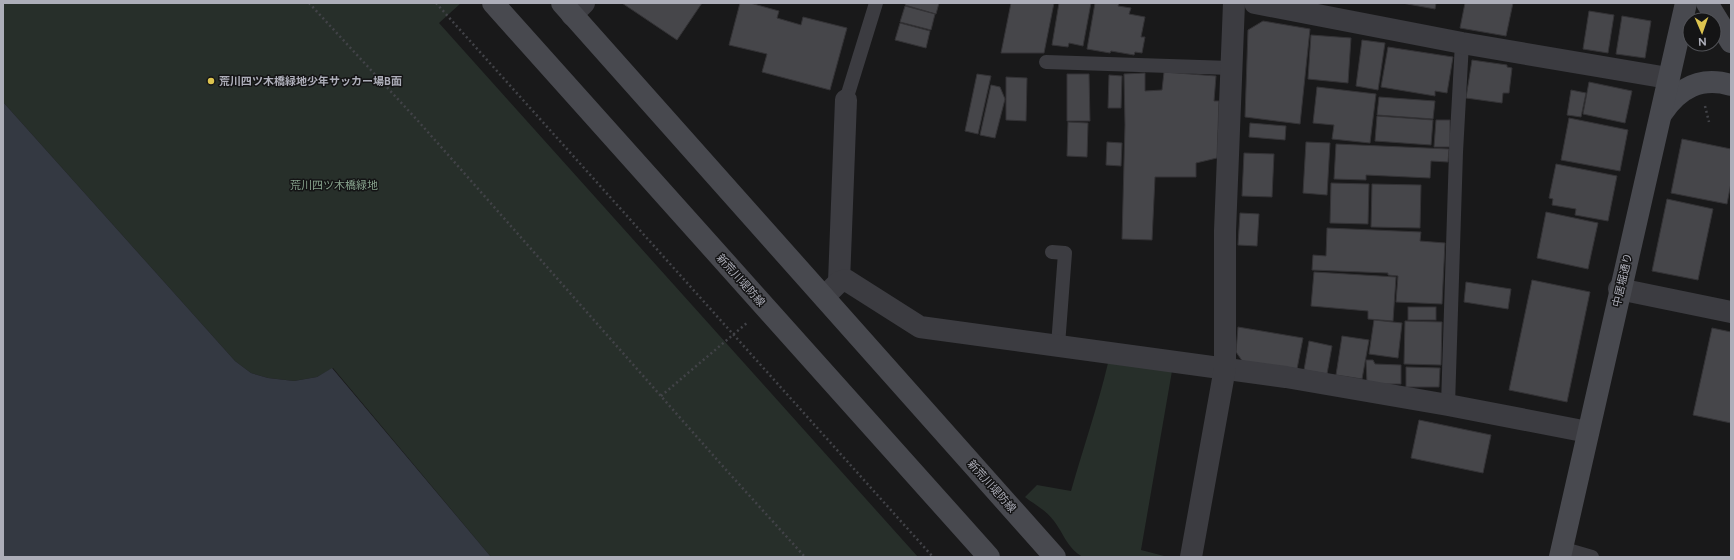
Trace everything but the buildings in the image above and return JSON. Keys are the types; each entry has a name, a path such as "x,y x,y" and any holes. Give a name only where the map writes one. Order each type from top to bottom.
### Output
{"main road":[{"name":"新荒川堤防線","path":"493,3 989,557"},
{"name":"中居堀通り","path":"1560,553 1686,3"},
{"path":"1707,3 1731,42"},
{"name":"新荒川堤防線","path":"573,7 831,289 1055,557"},
{"path":"1659,118 1670,101 1680,91 1690,86 1714,83 1731,85"}],"street":[{"path":"1191,557 1225,368 1225,231 1234,3"},
{"path":"1255,3 1462,43 1668,78"},
{"path":"831,289 846,100"},
{"path":"831,289 846,280 920,327 1286,377 1448,405 1588,432"},
{"path":"1620,288 1731,312"}],"lane":[{"path":"846,100 876,3"},
{"path":"1448,405 1456,152 1462,43"},
{"path":"1046,62 1231,68"},
{"path":"1052,252 1065,253 1058,345"},
{"path":"1560,553 1592,557"}],"path":[{"path":"308,3 419,122 805,557"},
{"path":"436,3 933,557"},
{"path":"1704,102 1709,122"},
{"path":"661,396 742,327"}],"green space":[{"name":"荒川四ツ木橋緑地","path":"3,3 461,3 439,23 918,557 491,557 333,368 317,377 294,381 268,378 251,373 235,361 3,102"},
{"path":"1108,363 1172,371 1141,550 1168,557 1083,557 1069,545 1051,517 1025,497 1037,485 1071,491 1100,395"}],"shaded area":[{"path":"3,102 235,361 251,373 268,378 294,381 317,377 332,368 491,557 3,557"}],"place":[{"name":"荒川四ツ木橋緑地少年サッカー場B面","path":"211,81"}]}
